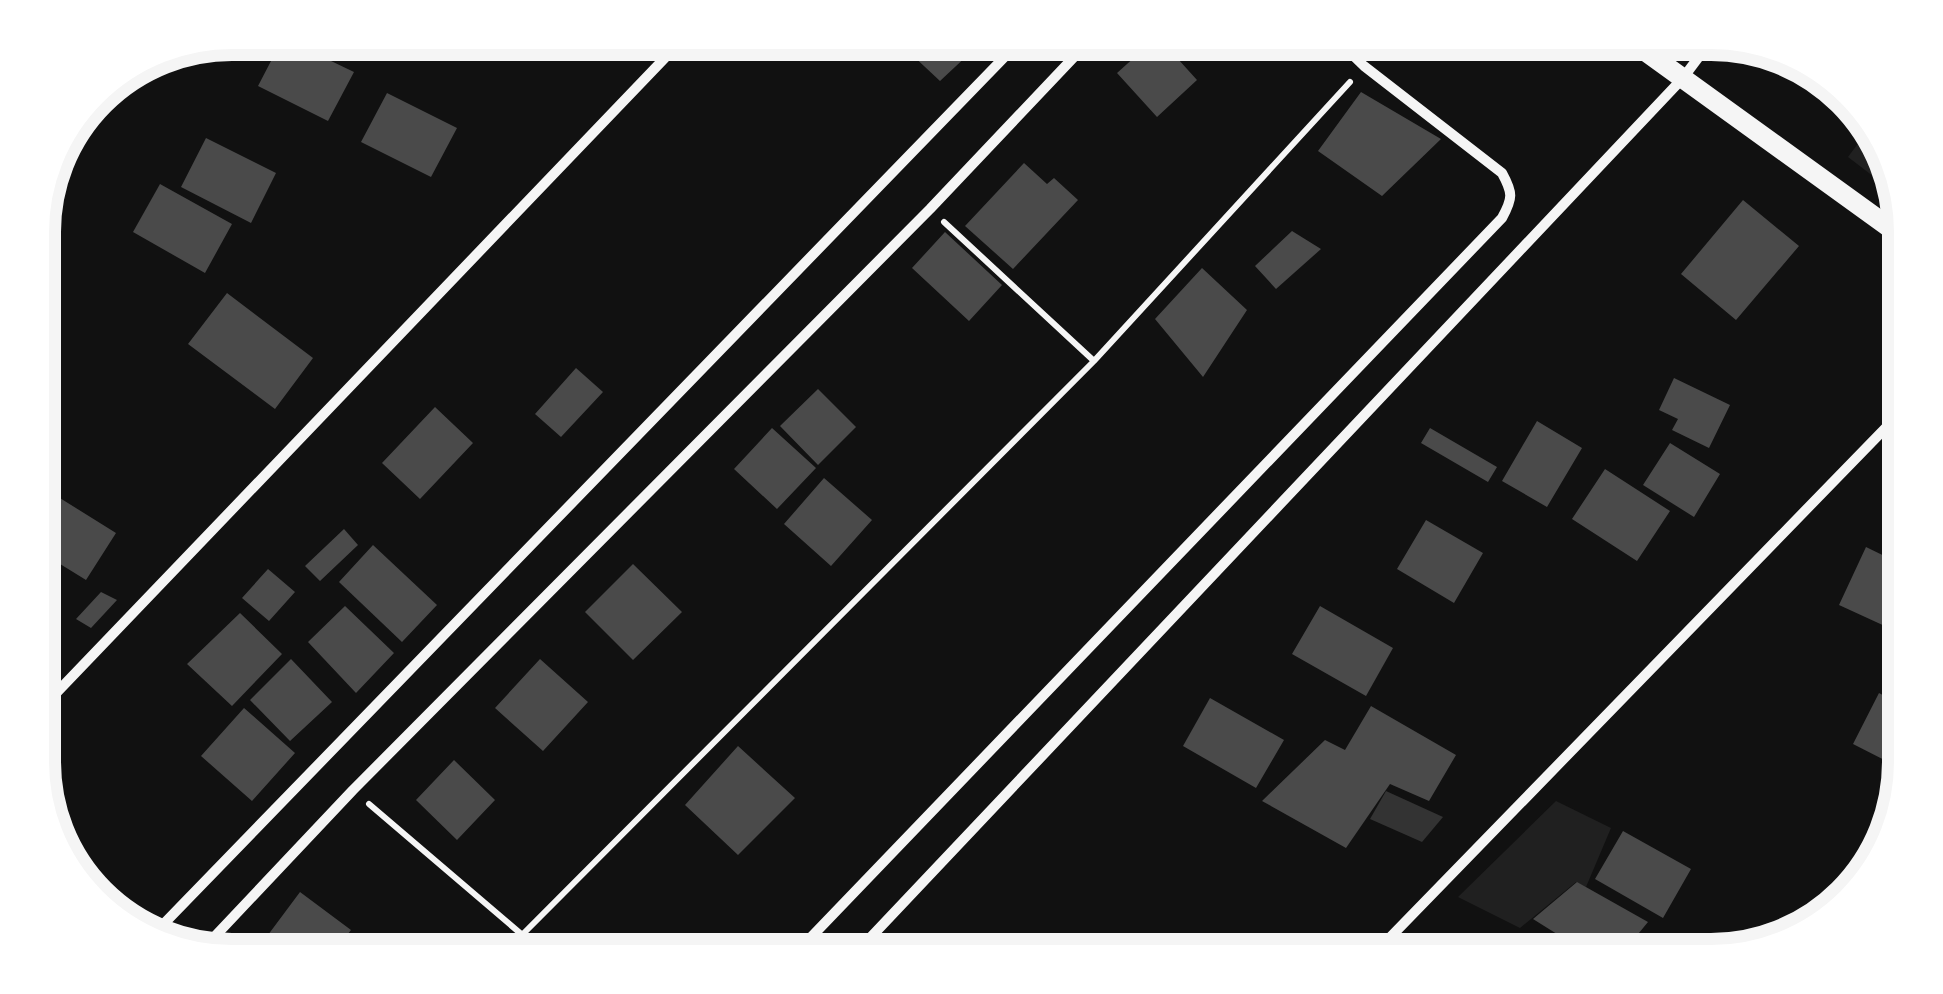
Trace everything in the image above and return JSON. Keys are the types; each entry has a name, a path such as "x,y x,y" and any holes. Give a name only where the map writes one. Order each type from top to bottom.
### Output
{"main road":[{"path":"1651,55 1887,218"}],"street":[{"path":"55,694 668,55"},
{"path":"163,925 1007,55"},
{"path":"213,938 353,790 930,209 1076,55"},
{"path":"809,939 1502,218 1511,202 1510,187 1502,173 1353,55"},
{"path":"868,939 1683,78 1700,55"},
{"path":"1389,939 1888,424"}],"path":[{"path":"518,939 1094,361 1364,66"},
{"path":"930,209 1094,361"},
{"path":"353,790 525,939"}],"shaded area":[{"path":"1861,139 1881,182 1848,157"},
{"path":"1386,791 1443,817 1422,842 1370,819"},
{"path":"1556,801 1611,828 1586,887 1576,882 1520,928 1458,897"}],"building":[{"path":"274,55 318,55 354,72 328,121 258,86"},
{"path":"912,55 968,55 940,81"},
{"path":"1137,55 1174,55 1197,80 1157,117 1117,73"},
{"path":"1361,92 1441,139 1382,196 1318,151"},
{"path":"387,93 457,128 431,177 361,142"},
{"path":"206,138 276,173 251,223 181,187"},
{"path":"1024,163 1047,184 1054,178 1078,200 1013,269 965,226"},
{"path":"160,184 232,224 205,273 133,232"},
{"path":"1743,200 1799,246 1736,320 1681,274"},
{"path":"1292,231 1321,249 1276,289 1255,266"},
{"path":"945,232 1002,285 969,321 912,268"},
{"path":"1202,268 1247,310 1203,377 1155,319"},
{"path":"227,293 313,358 275,409 188,344"},
{"path":"576,368 603,392 561,437 535,414"},
{"path":"1674,378 1730,405 1709,448 1672,430 1678,419 1659,410"},
{"path":"818,389 856,427 818,465 780,426"},
{"path":"435,407 473,443 420,499 382,463"},
{"path":"1537,421 1582,448 1547,507 1502,481"},
{"path":"772,428 816,468 777,509 734,469"},
{"path":"1430,428 1497,467 1488,482 1421,443"},
{"path":"1670,443 1720,474 1694,517 1643,485"},
{"path":"1605,469 1670,511 1637,561 1572,519"},
{"path":"824,478 872,520 831,566 784,524"},
{"path":"55,495 116,533 86,580 55,561"},
{"path":"1426,520 1483,553 1454,603 1397,569"},
{"path":"344,529 358,545 320,581 305,566"},
{"path":"373,545 437,605 402,642 339,582"},
{"path":"1866,547 1888,558 1888,627 1839,605"},
{"path":"633,564 682,612 633,660 585,612"},
{"path":"268,569 295,592 269,621 242,598"},
{"path":"101,592 117,600 91,628 76,619"},
{"path":"345,606 394,653 356,693 308,642"},
{"path":"1320,606 1393,648 1366,696 1292,654"},
{"path":"240,613 282,654 232,706 187,664"},
{"path":"291,659 332,702 290,741 250,700"},
{"path":"540,659 588,702 543,751 495,708"},
{"path":"1879,693 1888,698 1888,762 1853,744"},
{"path":"1210,698 1284,740 1256,788 1183,746"},
{"path":"1371,706 1456,755 1429,801 1390,784 1346,848 1262,801 1325,740 1345,750"},
{"path":"244,708 295,753 252,801 201,756"},
{"path":"738,746 795,798 738,855 685,805"},
{"path":"454,760 495,800 457,840 416,800"},
{"path":"1623,831 1691,869 1663,918 1595,879"},
{"path":"1577,882 1648,922 1634,939 1565,939 1533,919"},
{"path":"300,892 351,930 344,939 265,939"}]}
